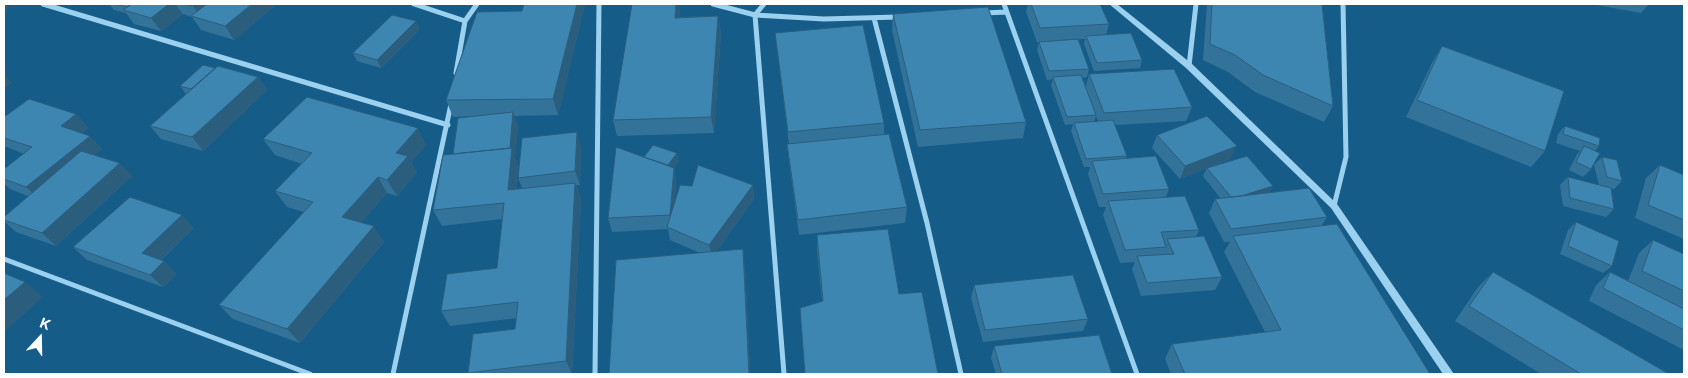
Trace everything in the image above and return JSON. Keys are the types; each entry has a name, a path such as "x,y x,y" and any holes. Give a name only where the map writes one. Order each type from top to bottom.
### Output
{"street":[{"path":"43,4 448,125"},
{"path":"414,4 465,21"},
{"path":"455,78 465,21 477,4"},
{"path":"595,374 599,4"},
{"path":"713,4 755,15 824,19 903,17"},
{"path":"764,4 755,15 784,374"},
{"path":"1004,4 1137,374"},
{"path":"1114,4 1189,66 1334,206 1449,374"},
{"path":"1189,66 1196,4"},
{"path":"1334,206 1346,157 1342,4"},
{"path":"978,13 1006,12"},
{"path":"874,18 927,223 961,374"},
{"path":"393,374 448,125 452,97"},
{"path":"4,259 310,374"}],"building":[{"path":"115,4 132,4 127,7"},
{"path":"132,4 169,4 151,18 123,10"},
{"path":"207,4 252,4 225,26 191,16"},
{"path":"524,4 577,4 553,99 446,100 477,12 522,11"},
{"path":"632,4 676,4 675,18 718,16 711,117 613,120"},
{"path":"1031,4 1100,4 1109,24 1040,28"},
{"path":"1212,4 1322,4 1333,106 1263,75 1235,55 1210,44"},
{"path":"988,7 1026,122 920,130 893,14"},
{"path":"392,15 416,21 377,60 353,53"},
{"path":"863,25 884,123 788,132 775,33"},
{"path":"1131,33 1142,60 1097,63 1086,36"},
{"path":"1078,39 1089,69 1049,71 1039,42"},
{"path":"1442,46 1564,91 1545,151 1417,100"},
{"path":"203,65 215,68 191,89 180,86"},
{"path":"218,66 258,77 192,137 150,126"},
{"path":"1174,69 1192,107 1104,113 1089,74"},
{"path":"1081,75 1096,115 1067,117 1053,77"},
{"path":"307,97 418,128 396,153 408,156 387,180 378,177 342,217 374,226 287,329 219,305 313,202 275,191 312,153 263,139"},
{"path":"29,99 76,114 61,126 90,136 26,187 4,179 4,169 32,147 4,138 4,117"},
{"path":"513,112 510,148 453,154 458,118"},
{"path":"1207,116 1237,146 1185,166 1157,135"},
{"path":"1113,120 1127,156 1086,159 1074,123"},
{"path":"1565,126 1600,138 1599,146 1563,134"},
{"path":"577,132 575,171 518,178 522,138"},
{"path":"889,134 907,207 798,220 787,144"},
{"path":"653,145 677,153 668,165 644,157"},
{"path":"1584,146 1600,153 1591,169 1576,162"},
{"path":"616,147 674,168 670,215 608,218"},
{"path":"512,148 508,190 575,183 566,361 468,373 473,334 515,329 518,302 441,311 447,274 497,268 504,203 433,210 443,155"},
{"path":"81,151 120,163 42,233 4,220 4,217"},
{"path":"1156,156 1169,189 1103,194 1092,161"},
{"path":"1247,156 1273,186 1241,196 1231,197 1207,168"},
{"path":"1602,157 1617,160 1622,181 1607,177"},
{"path":"698,165 753,185 709,245 667,227 680,185 692,186"},
{"path":"1660,165 1684,175 1684,220 1648,205"},
{"path":"1568,177 1611,188 1614,209 1570,198"},
{"path":"1309,188 1327,217 1231,229 1215,199"},
{"path":"1185,196 1199,230 1161,232 1166,247 1125,250 1108,201"},
{"path":"130,197 182,215 142,253 164,261 150,275 73,247"},
{"path":"1576,222 1619,241 1612,266 1568,246"},
{"path":"1337,224 1430,374 1185,374 1172,344 1281,330 1233,236"},
{"path":"888,229 899,294 922,292 938,374 805,374 800,308 823,301 817,235"},
{"path":"1204,236 1222,277 1147,283 1137,256 1174,254 1167,239"},
{"path":"1653,240 1684,254 1684,291 1642,271"},
{"path":"743,249 749,374 609,374 616,260"},
{"path":"1493,272 1669,374 1581,374 1469,306"},
{"path":"1610,272 1684,309 1684,330 1603,288"},
{"path":"4,273 25,282 4,300"},
{"path":"1073,275 1088,319 985,330 974,285"},
{"path":"1099,335 1112,374 1002,374 994,346"}]}
